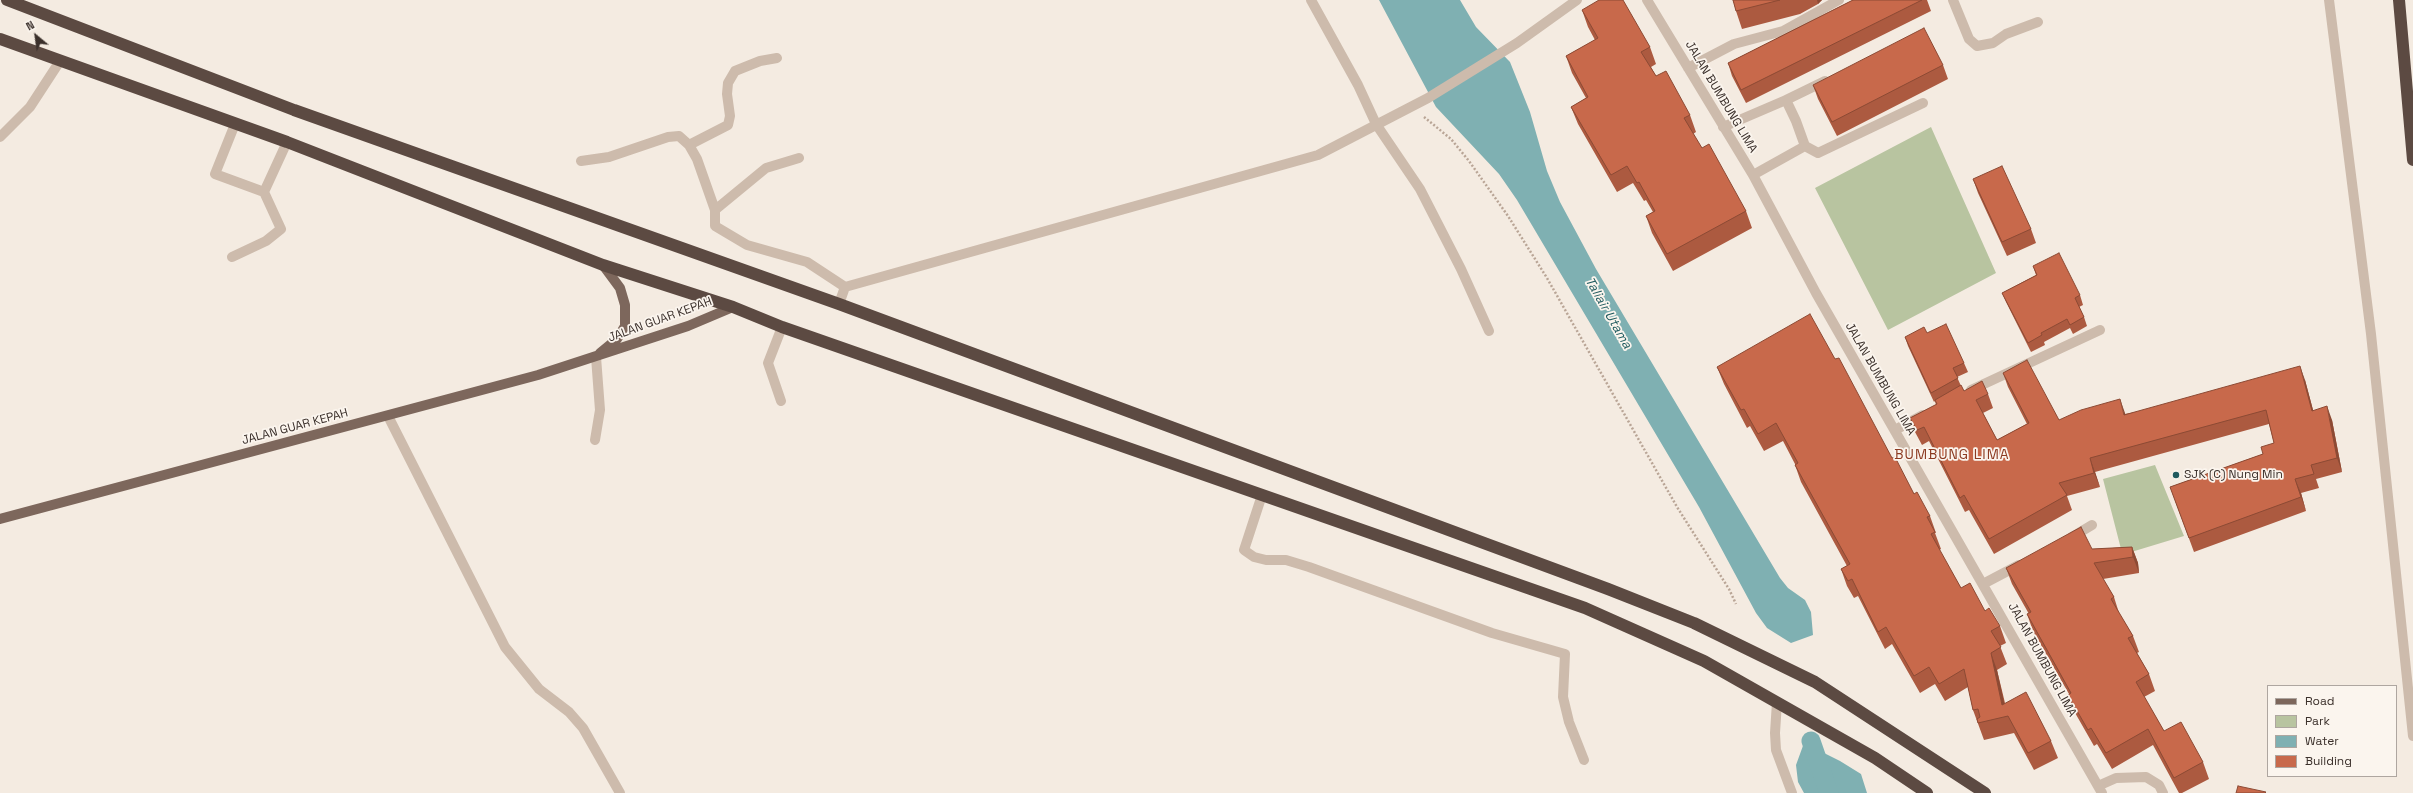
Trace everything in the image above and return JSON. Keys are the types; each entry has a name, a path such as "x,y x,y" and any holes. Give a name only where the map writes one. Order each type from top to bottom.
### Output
{"highway":[{"path":"7,0 294,110 839,304 1608,589 1694,623 1779,663 1833,692 1985,793"},
{"path":"2396,0 2413,160"},
{"path":"2399,0 2401,41"},
{"path":"0,39 287,142 602,265 733,307 782,327 1585,608 1704,661 1875,758 1928,793"}],"main road":[{"name":"JALAN GUAR KEPAH","path":"596,357 617,339 625,326 625,305 620,288 602,265"},
{"name":"JALAN GUAR KEPAH","path":"0,519 388,416 596,357 688,326 733,307"}],"street":[{"path":"1311,0 1358,84 1376,124 1420,189 1461,269 1489,332"},
{"path":"581,161 609,157 668,137 679,136 689,145 697,159 715,210 715,226 746,245 807,262 845,287 1318,155 1428,98 1517,43 1577,0"},
{"name":"JALAN BUMBUNG LIMA","path":"1647,0 1753,175 1816,293 2100,790"},
{"path":"1688,68 1734,44 1783,30 1839,0"},
{"path":"1953,0 1968,39 1977,46 1992,43 2006,34 2038,22"},
{"path":"2329,0 2371,334 2413,736"},
{"path":"689,145 728,125 730,116 727,94 728,83 735,71 760,61 776,58"},
{"path":"0,138 30,107 60,61"},
{"path":"1723,127 1786,100 1834,77"},
{"path":"1786,100 1796,121 1805,146 1818,153 1923,103"},
{"path":"232,257 266,241 281,228 264,192 216,174 235,124"},
{"path":"264,192 287,142"},
{"path":"1753,175 1805,146"},
{"path":"715,210 766,168 799,158"},
{"path":"839,304 845,287"},
{"path":"781,401 768,363 782,327"},
{"path":"1959,396 2100,330"},
{"path":"595,440 600,410 596,357"},
{"path":"1895,430 1933,410"},
{"path":"388,416 418,478 505,647 539,689 569,712 583,728 620,793"},
{"path":"1262,495 1244,550 1254,556 1266,560 1286,560 1309,566 1492,633 1565,654 1563,697 1569,722 1584,760"},
{"path":"2065,540 2092,526"},
{"path":"1983,584 2031,558"},
{"path":"1777,702 1775,733 1776,750 1792,793"},
{"path":"2100,790 2116,778 2146,777 2159,786 2163,793"}],"path":[{"path":"1404,110 1421,115 1433,122 1451,139 1483,177 1547,278 1677,507 1729,589 1736,604"}],"green space":[{"path":"1931,127 1996,273 1888,330 1815,188"},
{"path":"2155,465 2184,536 2128,553 2121,549 2103,479"}],"water":[{"path":"1379,0 1460,0 1476,27 1510,62 1530,112 1547,171 1560,202 1596,269 1780,578 1788,588 1805,600 1811,612 1813,635 1791,643 1767,628 1756,613 1699,507 1517,200 1499,174 1436,107"},
{"path":"1804,743 1840,761 1861,774 1867,793 1804,793 1798,782 1796,765"}],"building":[{"path":"1599,0 1623,0 1650,47 1641,52 1656,76 1666,71 1690,115 1684,118 1702,148 1709,144 1746,211 1667,254 1646,216 1655,211 1639,182 1637,183 1627,166 1611,175 1571,107 1588,97 1566,56 1598,38 1582,10"},
{"path":"1733,0 1780,0 1736,11"},
{"path":"1853,0 1922,0 1741,90 1728,63"},
{"path":"1924,28 1943,65 1832,122 1813,85"},
{"path":"2002,166 2031,229 2002,242 1973,179"},
{"path":"2059,253 2080,295 2075,298 2084,317 2070,325 2067,319 2041,333 2042,335 2028,343 2002,293 2037,275 2033,266"},
{"path":"1810,314 1835,359 1839,358 1892,458 1895,457 1914,494 1917,492 1930,516 1927,517 1935,532 1931,534 1961,588 1970,583 1985,611 1989,608 2000,626 1991,631 2001,647 1991,653 2002,705 2026,692 2051,741 2028,753 2008,716 1978,723 1977,719 1980,717 1978,709 1973,710 1964,669 1939,684 1929,667 1914,676 1886,627 1878,632 1852,579 1848,581 1841,569 1850,564 1795,465 1798,463 1776,423 1758,434 1744,409 1741,410 1717,367"},
{"path":"1946,324 1964,363 1953,368 1958,378 1931,393 1905,337 1924,327 1927,333"},
{"path":"2027,360 2059,420 2081,410 2120,399 2124,415 2300,366 2312,411 2327,406 2337,458 2311,465 2314,474 2295,479 2301,497 2189,538 2170,487 2263,454 2261,447 2274,443 2266,410 2090,458 2094,473 2059,483 2067,495 1989,539 1964,495 1960,498 1924,427 1917,430 1910,418 1937,404 1935,400 1961,385 1964,391 1982,381 1988,394 1976,400 1997,440 2029,423 2003,373"},
{"path":"2081,527 2092,549 2132,547 2133,557 2094,563 2114,597 2111,599 2133,636 2128,638 2149,674 2136,682 2164,731 2181,722 2203,762 2174,778 2148,729 2106,753 2091,728 2088,730 2068,695 2071,693 2027,614 2031,612 2006,568"},
{"path":"2238,786 2266,792 2236,793"}],"waterway":[{"name":"Taliair Utama","path":"1811,741 1829,793"}],"place":[{"name":"SJK (C) Nung Min","path":"2176,475"}],"district":[{"name":"BUMBUNG LIMA","path":"1952,455"}]}
